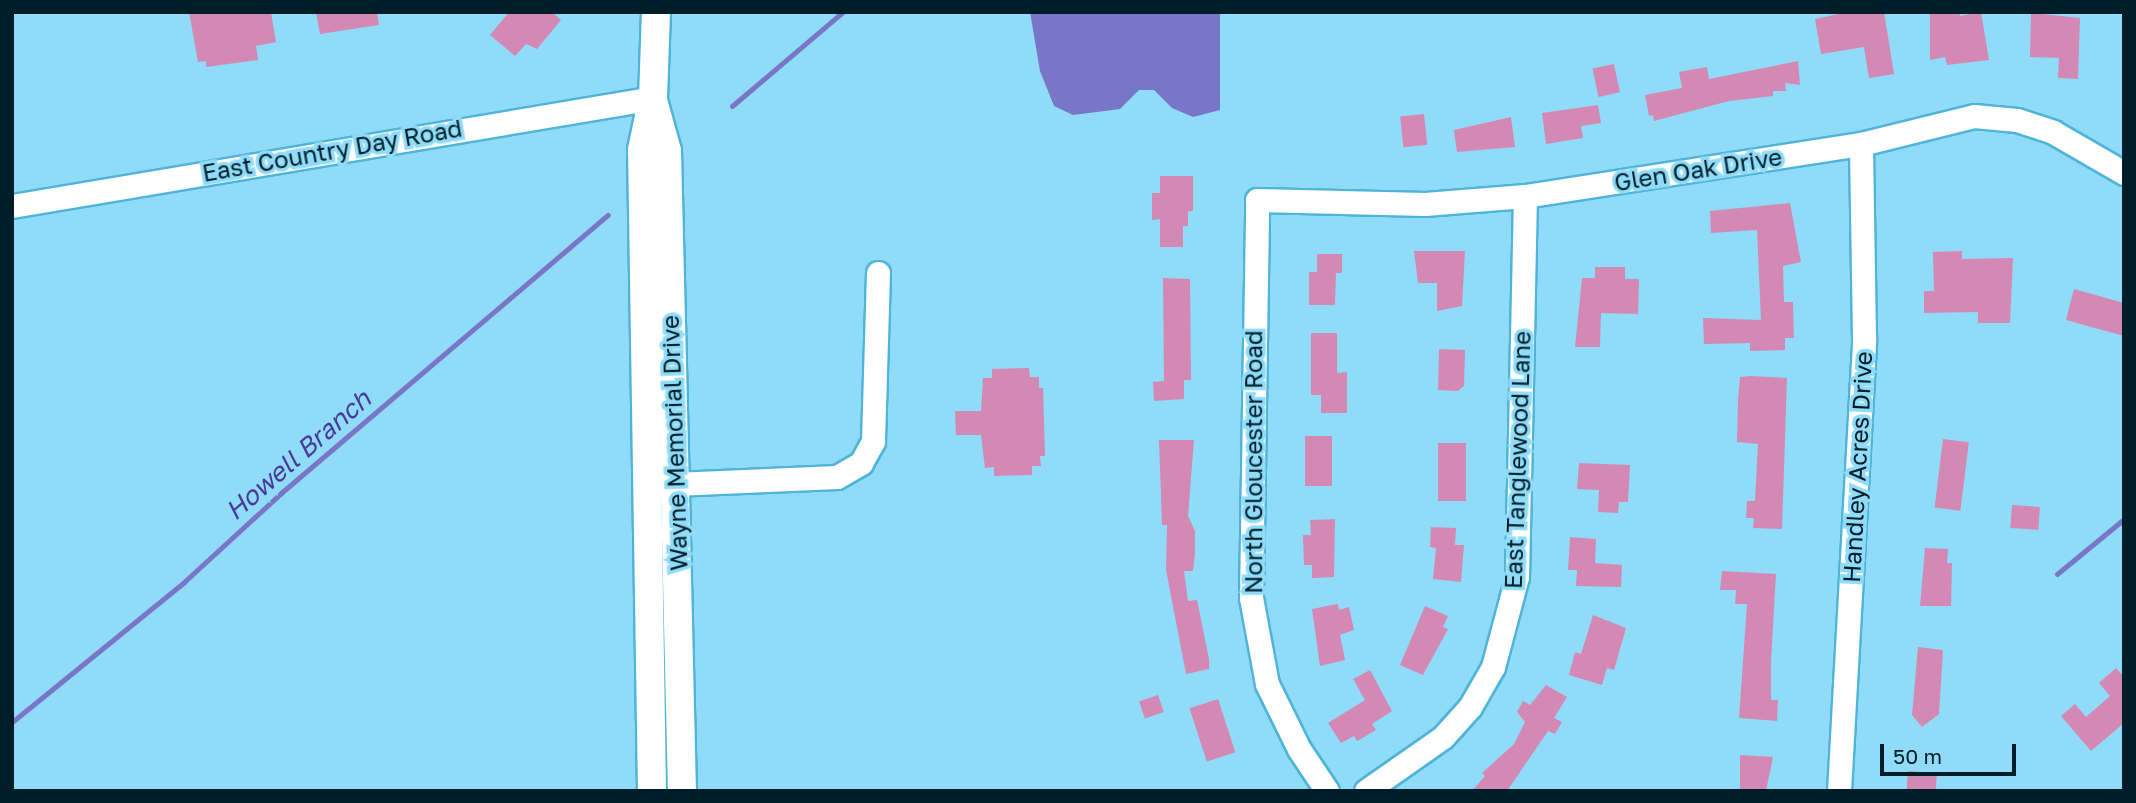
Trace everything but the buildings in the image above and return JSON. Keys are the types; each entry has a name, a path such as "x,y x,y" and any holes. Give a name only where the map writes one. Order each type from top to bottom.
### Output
{"main road":[{"name":"Wayne Memorial Drive","path":"652,791 642,150 653,98 656,12"},
{"name":"Wayne Memorial Drive","path":"653,98 667,151 682,791"}],"street":[{"name":"East Country Day Road","path":"12,206 653,98"},
{"name":"Glen Oak Drive","path":"1257,200 1425,204 1525,195 1861,144 1974,116 2017,120 2053,132 2124,173"},
{"name":"Handley Acres Drive","path":"1839,791 1864,338 1861,144"},
{"name":"East Tanglewood Lane","path":"1366,791 1443,737 1487,677 1500,641 1517,577 1525,195"},
{"name":"North Gloucester Road","path":"1257,200 1251,598 1267,684 1298,749 1327,791"},
{"path":"674,484 837,477 861,463 873,441 878,272"}],"shaded area":[{"path":"1030,12 1220,12 1220,110 1193,117 1172,108 1154,90 1139,90 1120,109 1073,115 1054,106 1040,71"}],"waterway":[{"name":"Howell Branch","path":"732,106 843,12"},
{"name":"Howell Branch","path":"12,722 184,582 281,493 608,215"},
{"path":"2057,574 2124,519"}]}
